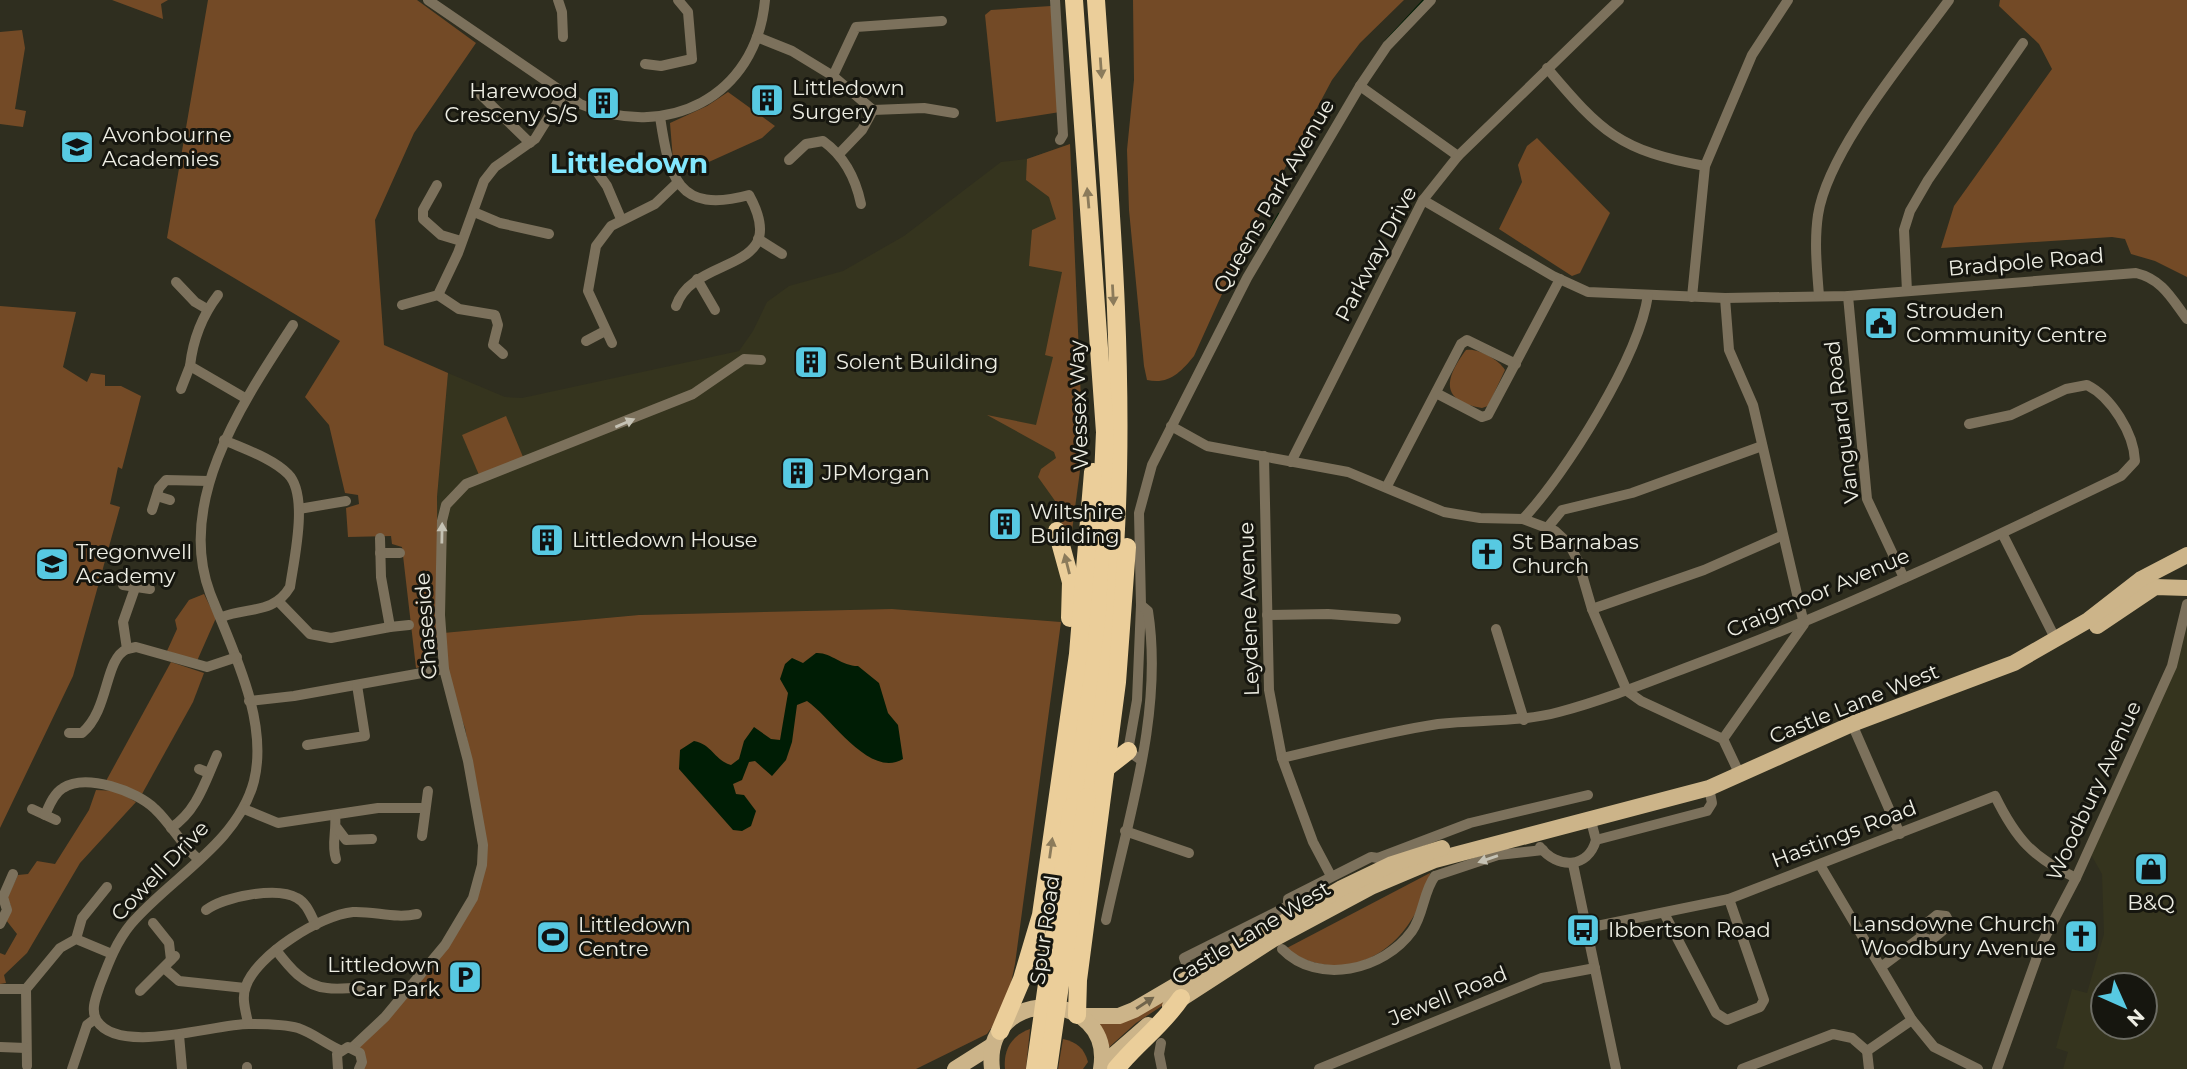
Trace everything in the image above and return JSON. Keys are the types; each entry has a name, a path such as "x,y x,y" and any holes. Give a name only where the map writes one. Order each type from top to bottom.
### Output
{"highway":[{"name":"Wessex Way","path":"1072,802 1094,642 1102,546 1105,432 1074,0"},
{"name":"Wessex Way","path":"1072,802 1114,565 1118,441 1116,344 1096,0"},
{"path":"1079,1015 1078,980 1124,620 1127,543 1126,433 1116,344"},
{"path":"997,1038 1022,979 1072,802 1064,733 1071,582 1057,531"},
{"path":"1105,769 1134,755"},
{"name":"Spur Road","path":"1035,1069 1072,802"},
{"name":"Spur Road","path":"1048,1069 1072,802"},
{"path":"1106,1068 1164,1023 1181,998"}],"main road":[{"name":"Castle Lane West","path":"956,1069 997,1038 1012,1018 1035,1007 1058,1006 1079,1015 1119,1016 1134,1010 1289,911 1381,862 1437,848 1465,850 1532,835 1591,821 1624,808 1709,788 1852,724 2017,661 2087,621 2141,579 2182,559"},
{"name":"Castle Lane West","path":"2017,661 2035,658 2075,640 2155,587 2187,588"},
{"name":"Castle Lane West","path":"1181,998 1272,940 1371,887 1435,868 1465,850"},
{"path":"1289,911 1299,919 1351,891 1371,887"},
{"path":"1079,1015 1095,1032 1106,1068"},
{"path":"992,1069 997,1038"}],"street":[{"path":"428,0 563,94 593,110 618,117 660,117 700,104 725,86 745,61 757,37 765,0"},
{"path":"558,0 562,12 563,37"},
{"path":"1055,0 1063,135 1060,140"},
{"name":"Queens Park Avenue","path":"1141,605 1139,513 1152,465 1247,278 1360,86 1387,46 1431,0"},
{"name":"Parkway Drive","path":"1291,462 1423,200 1458,156 1619,0"},
{"path":"1692,297 1705,166 1752,55 1788,0"},
{"path":"1819,296 1815,258 1818,214 1839,156 1949,0"},
{"path":"685,3 692,35 692,59 698,70"},
{"path":"833,76 856,22 942,21"},
{"path":"757,37 792,51 833,76 873,110 924,108 954,113"},
{"path":"1907,291 1904,230 1910,211 1928,180 2023,43"},
{"path":"645,64 661,66 692,59"},
{"path":"1547,68 1590,119 1620,141 1666,159 1705,166"},
{"path":"1360,86 1458,156"},
{"path":"438,295 489,173 539,134 563,94"},
{"path":"481,95 530,143"},
{"path":"480,111 489,103"},
{"path":"839,154 862,130 873,110"},
{"path":"660,117 667,164 677,183 694,195 715,202 749,195 760,189"},
{"path":"789,160 806,144 816,140 823,141 839,154 857,186 861,204"},
{"path":"595,169 607,186 621,219"},
{"path":"612,343 591,301 589,283 598,240 621,219 655,204 677,183"},
{"path":"437,185 422,214 425,223 441,234 461,241"},
{"path":"676,306 687,285 739,262 750,253 758,239 760,219 749,195"},
{"path":"416,196 427,203"},
{"name":"Bradpole Road","path":"1423,200 1588,292 1725,299 1848,296 2136,273 2154,279 2163,286 2187,319"},
{"path":"474,212 500,223 543,233 540,219"},
{"path":"758,239 782,254"},
{"path":"1436,393 1482,417 1486,416 1560,278"},
{"path":"696,279 715,310"},
{"path":"176,282 195,302 207,309"},
{"path":"181,389 190,366 192,344 207,309 218,295"},
{"path":"402,305 438,295 459,309 498,311 498,325 492,345 482,351"},
{"path":"1523,519 1547,493 1606,396 1638,330 1647,295"},
{"name":"Vanguard Road","path":"1848,296 1867,499 1904,578"},
{"path":"1723,739 1804,624 1781,536 1750,395 1729,350 1725,299"},
{"name":"Cowell Drive","path":"72,1069 87,1025 95,1019 95,999 112,954 130,925 217,842 244,809 254,781 257,755 249,701 237,657 209,591 201,542 209,481 224,440 245,398 293,325"},
{"path":"586,341 605,331"},
{"path":"1387,486 1461,344 1467,340 1516,364"},
{"path":"492,345 503,354"},
{"name":"Chaseside","path":"352,1048 385,1017 445,945 473,898 482,865 482,845 468,761 443,669 442,521 446,505 457,491 693,394 744,359 761,360"},
{"path":"190,366 245,398"},
{"name":"Craigmoor Avenue","path":"1282,758 1390,732 1441,724 1524,720 1558,713 1627,691 1804,624 2003,534 2121,476 2134,464 2134,452 2114,408 2105,396 2087,385 2066,389 2011,415 1969,424"},
{"path":"1171,426 1207,446 1348,472 1444,512 1480,519 1523,519 1549,527 1569,544 1627,691 1641,701 1723,739 1740,775"},
{"path":"222,617 279,602 290,587 299,509 293,482 285,471 224,440"},
{"path":"1549,527 1562,510 1632,493 1762,446"},
{"name":"Leydene Avenue","path":"1264,456 1269,690 1282,758 1312,842 1331,876"},
{"path":"152,510 162,483 171,479 209,481"},
{"path":"157,496 170,500"},
{"path":"299,509 346,501"},
{"path":"2003,534 2055,638"},
{"path":"1592,608 1704,570 1781,536"},
{"path":"380,538 381,577 390,628"},
{"path":"380,553 400,553"},
{"path":"123,585 150,589"},
{"path":"127,649 123,621 135,588"},
{"path":"279,602 310,634 331,638 409,625"},
{"name":"Woodbury Avenue","path":"1997,1069 2042,943 2077,878 2172,666 2187,604"},
{"path":"1134,755 1141,605"},
{"path":"1106,920 1125,831 1134,755 1151,661 1148,611 1141,605"},
{"path":"1267,615 1328,614 1396,619"},
{"path":"1496,629 1524,720"},
{"path":"83,744 74,733 94,721 104,698 112,663 127,649 136,647 207,667 237,657"},
{"path":"249,701 443,669"},
{"path":"307,745 365,736 356,685"},
{"path":"1852,724 1900,834"},
{"path":"171,828 185,817 198,799 204,771 217,755"},
{"path":"45,815 56,794 66,786 107,785 142,798 198,859"},
{"path":"1596,840 1707,811 1712,803 1709,788"},
{"path":"422,836 428,791"},
{"name":"Castle Lane West","path":"1191,976 1184,958 1289,911 1288,899 1371,857 1381,862 1470,823 1588,795"},
{"name":"Hastings Road","path":"1587,928 1729,899 1996,796 2009,824 2028,848 2047,864 2077,878"},
{"path":"244,809 278,823 378,808 425,808"},
{"path":"32,809 55,820"},
{"path":"335,815 337,828 346,840 372,839"},
{"path":"1532,835 1553,859 1573,864 1585,859 1596,840 1591,821"},
{"path":"336,859 332,842 337,828"},
{"path":"1125,831 1189,853"},
{"name":"Castle Lane West","path":"1435,868 1498,855 1543,850"},
{"path":"1573,864 1616,1069"},
{"path":"1820,865 1912,1020 1934,1047 1978,1069"},
{"path":"1282,949 1290,958 1319,968 1348,970 1374,960 1398,947 1413,930 1435,868"},
{"path":"0,924 7,910 3,897 13,874"},
{"path":"26,1066 26,989 60,948 76,939 82,918 107,887"},
{"path":"91,888 100,896"},
{"path":"206,910 215,903 254,894 290,895 304,903 316,925"},
{"path":"1664,913 1716,1013 1727,1020 1760,1007 1764,1000 1729,899"},
{"path":"248,1023 245,988 258,964 276,950 316,925 355,912 402,917 417,914"},
{"path":"153,923 169,943 170,961 179,981 245,988"},
{"path":"1881,967 1921,937"},
{"path":"76,939 112,954"},
{"path":"276,950 303,980 327,989 346,986 365,988"},
{"path":"140,991 170,961"},
{"name":"Jewell Road","path":"1319,1069 1542,978 1595,968"},
{"path":"0,989 26,989"},
{"path":"95,1019 112,1032 137,1036 179,1035 248,1023 297,1028 337,1050 352,1048 362,1056 359,1069"},
{"path":"1867,1051 1912,1020"},
{"path":"1742,1069 1833,1034 1852,1038 1867,1051 1869,1069"},
{"path":"6,1035 4,1047 26,1048"},
{"path":"179,1035 182,1069"},
{"path":"1161,1043 1159,1055 1162,1069"},
{"path":"337,1050 335,1062 338,1069"}],"shaded area":[{"path":"112,0 168,0 161,4 163,19"},
{"path":"208,0 417,0 476,43 414,133 375,220 384,345 448,373 437,497 438,649 425,651 426,666 416,668 402,547 392,544 391,536 348,537 346,508 359,504 358,495 345,493 329,425 305,397 340,341 167,238"},
{"path":"1133,0 1404,0 1360,43 1332,80 1246,241 1194,356 1174,376 1162,381 1147,380 1144,366 1129,210 1127,150 1134,80"},
{"path":"2000,0 2187,0 2187,277 2155,261 2131,254 2125,239 2112,237 1941,248 1954,206 2052,69 2039,44 1999,6"},
{"path":"1051,6 1060,112 996,122 985,15 991,10"},
{"path":"22,30 25,48 15,109 26,111 23,127 0,124 0,32"},
{"path":"728,92 775,126 762,138 680,175 673,160 670,123 707,106"},
{"path":"1537,138 1610,213 1580,273 1572,276 1499,229 1522,182 1518,165 1527,146"},
{"path":"1070,144 1083,448 1061,622 892,609 639,615 443,633 435,583 437,497 448,373 505,397 522,398 739,351 753,331 767,302 789,286 843,271 904,236 1001,162 1027,159"},
{"path":"1070,144 1083,448 1072,530 1065,528 1059,519 1058,505 1038,477 1041,469 1056,458 1054,452 987,415 1036,425 1053,357 1045,355 1062,272 1029,266 1032,230 1056,219 1049,197 1026,180 1027,159"},
{"path":"0,306 76,312 63,367 87,382 91,373 105,375 105,386 121,386 141,396 122,469 118,467 110,504 120,507 73,676 0,828"},
{"path":"1466,350 1487,355 1505,370 1488,406 1482,408 1458,400 1450,387 1450,379"},
{"path":"506,416 523,457 479,475 462,435"},
{"path":"204,594 216,618 197,661 167,651 177,629 175,620 189,600"},
{"name":"Littledown Centre","path":"892,609 1061,622 1015,964 1006,1007 987,1034 916,1069 359,1069 355,1049 477,899 484,828 465,728 444,669 443,633 639,615"},
{"path":"2187,609 2187,1069 2063,1069 2068,1052 2056,1048 2072,989 2087,993 2089,986 2089,1041 2159,1041 2159,971 2093,971 2104,934 2102,874 2089,851 2172,666"},
{"path":"816,653 858,666 879,683 888,713 898,725 903,759 890,763 877,761 851,744 807,701 797,705 792,742 786,760 772,776 755,761 749,762 742,780 733,784 736,794 744,795 756,811 751,826 742,831 733,830 679,769 680,750 694,741 731,765 739,759 744,741 754,727 771,739 780,740 788,693 780,679 785,664 792,658 803,663"},
{"path":"171,662 204,673 193,702 142,794 106,781"},
{"path":"96,790 117,791 136,802 80,863 27,953 4,975 6,983 0,984 0,953 5,955 17,934 6,920 11,906 7,898 18,875 28,874 37,861 55,864 89,810"},
{"path":"1430,873 1412,919 1399,936 1366,960 1347,965 1327,965 1306,960 1285,949"},
{"path":"1180,994 1136,1023 1106,1050 1092,1019"},
{"path":"1030,1029 1026,1069 1005,1069 1010,1044 1018,1035"},
{"path":"1063,1039 1082,1049 1088,1062 1083,1069 1058,1069"}],"waterway":[{"path":"1386,41 1424,0"},
{"path":"1270,230 1279,214"}],"place":[{"name":"Littledown Surgery","path":"767,100"},
{"name":"Harewood Cresceny S/S","path":"603,103"},
{"name":"Avonbourne Academies","path":"77,147"},
{"name":"Strouden Community Centre","path":"1881,323"},
{"name":"Solent Building","path":"811,362"},
{"name":"JPMorgan","path":"798,473"},
{"name":"Wiltshire Building","path":"1005,524"},
{"name":"Littledown House","path":"547,540"},
{"name":"St Barnabas Church","path":"1487,554"},
{"name":"Tregonwell Academy","path":"52,564"},
{"name":"B&Q","path":"2151,869"},
{"name":"Ibbertson Road","path":"1583,930"},
{"name":"Lansdowne Church Woodbury Avenue","path":"2081,936"},
{"name":"Littledown Centre","path":"553,937"},
{"name":"Littledown Car Park","path":"465,977"}],"district":[{"name":"Littledown","path":"629,163"}]}
